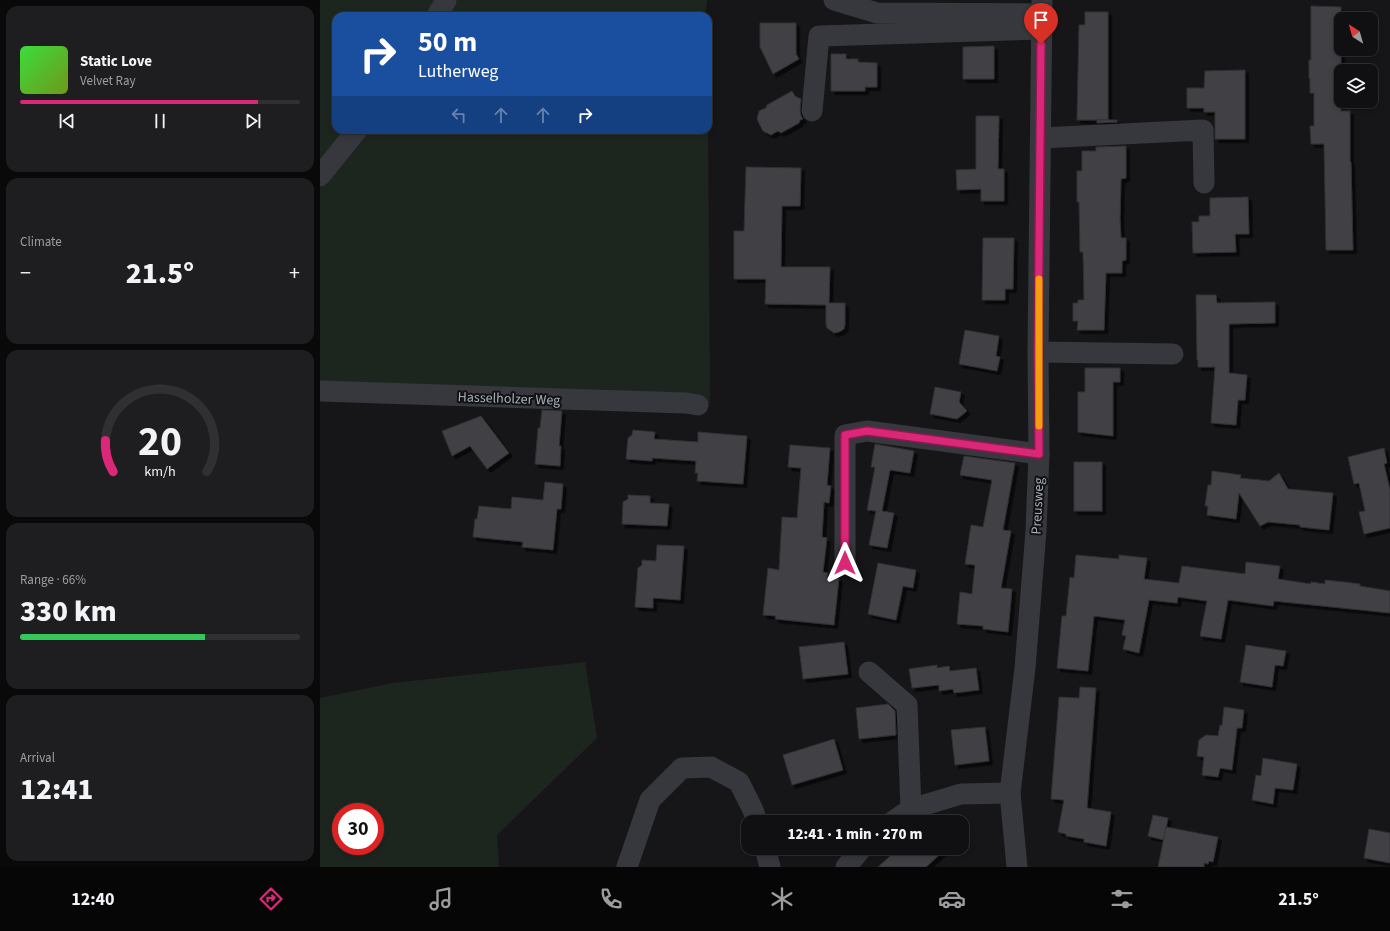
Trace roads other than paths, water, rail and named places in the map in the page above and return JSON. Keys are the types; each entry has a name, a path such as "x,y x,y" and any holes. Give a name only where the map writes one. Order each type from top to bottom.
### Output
{"street":[{"path":"439,12 446,0"},
{"path":"834,0 877,7 1042,14"},
{"path":"812,111 818,36 1042,14"},
{"name":"Preusweg","path":"1017,867 1010,794 1025,668 1036,530 1039,454 1038,352 1042,14"},
{"path":"1041,138 1202,130 1204,183"},
{"path":"320,176 355,134"},
{"path":"1038,352 1173,354"},
{"name":"Hasselholzer Weg","path":"320,391 479,398 686,403 698,405"},
{"path":"845,563 845,435 867,431 1039,454"},
{"path":"869,672 907,705 911,809"},
{"path":"627,867 650,800 682,768 711,767 739,782 755,815"},
{"path":"902,815 911,809 961,794 1010,794"},
{"path":"767,855 770,867"},
{"path":"846,867 856,855"}]}
